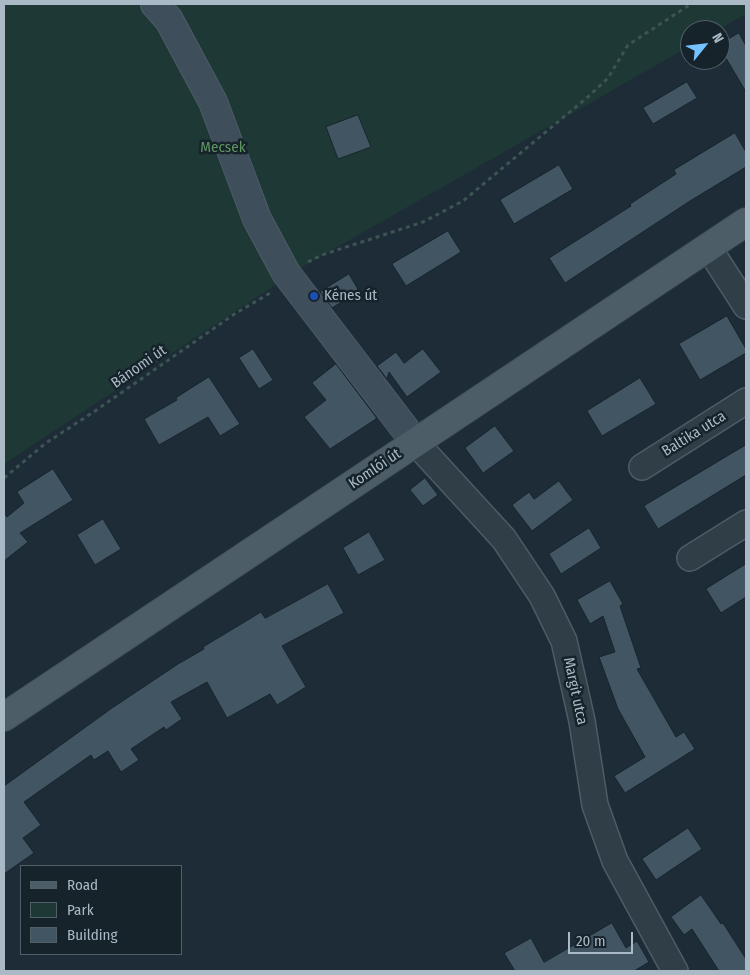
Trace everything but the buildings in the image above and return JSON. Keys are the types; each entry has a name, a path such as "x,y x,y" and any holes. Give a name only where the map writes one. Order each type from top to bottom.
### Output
{"main road":[{"name":"Komlói út","path":"4,717 746,222"}],"street":[{"path":"155,4 169,20 213,102 257,219 289,277 336,336 415,442"},
{"path":"708,247 746,306"},
{"name":"Baltika utca","path":"642,467 746,401"},
{"name":"Margit utca","path":"415,442 504,539 542,596 564,641 582,721 595,806 615,861 674,971"},
{"path":"690,558 746,523"}],"path":[{"name":"Bánomi út","path":"4,478 46,444 322,255 423,222 463,201 589,96 608,78 628,45 691,4"}],"green space":[{"name":"Mecsek","path":"4,4 746,4 746,14 730,23 730,20 680,20 680,52 304,266 4,464"}],"place":[{"name":"Kénes út","path":"314,296"}]}
